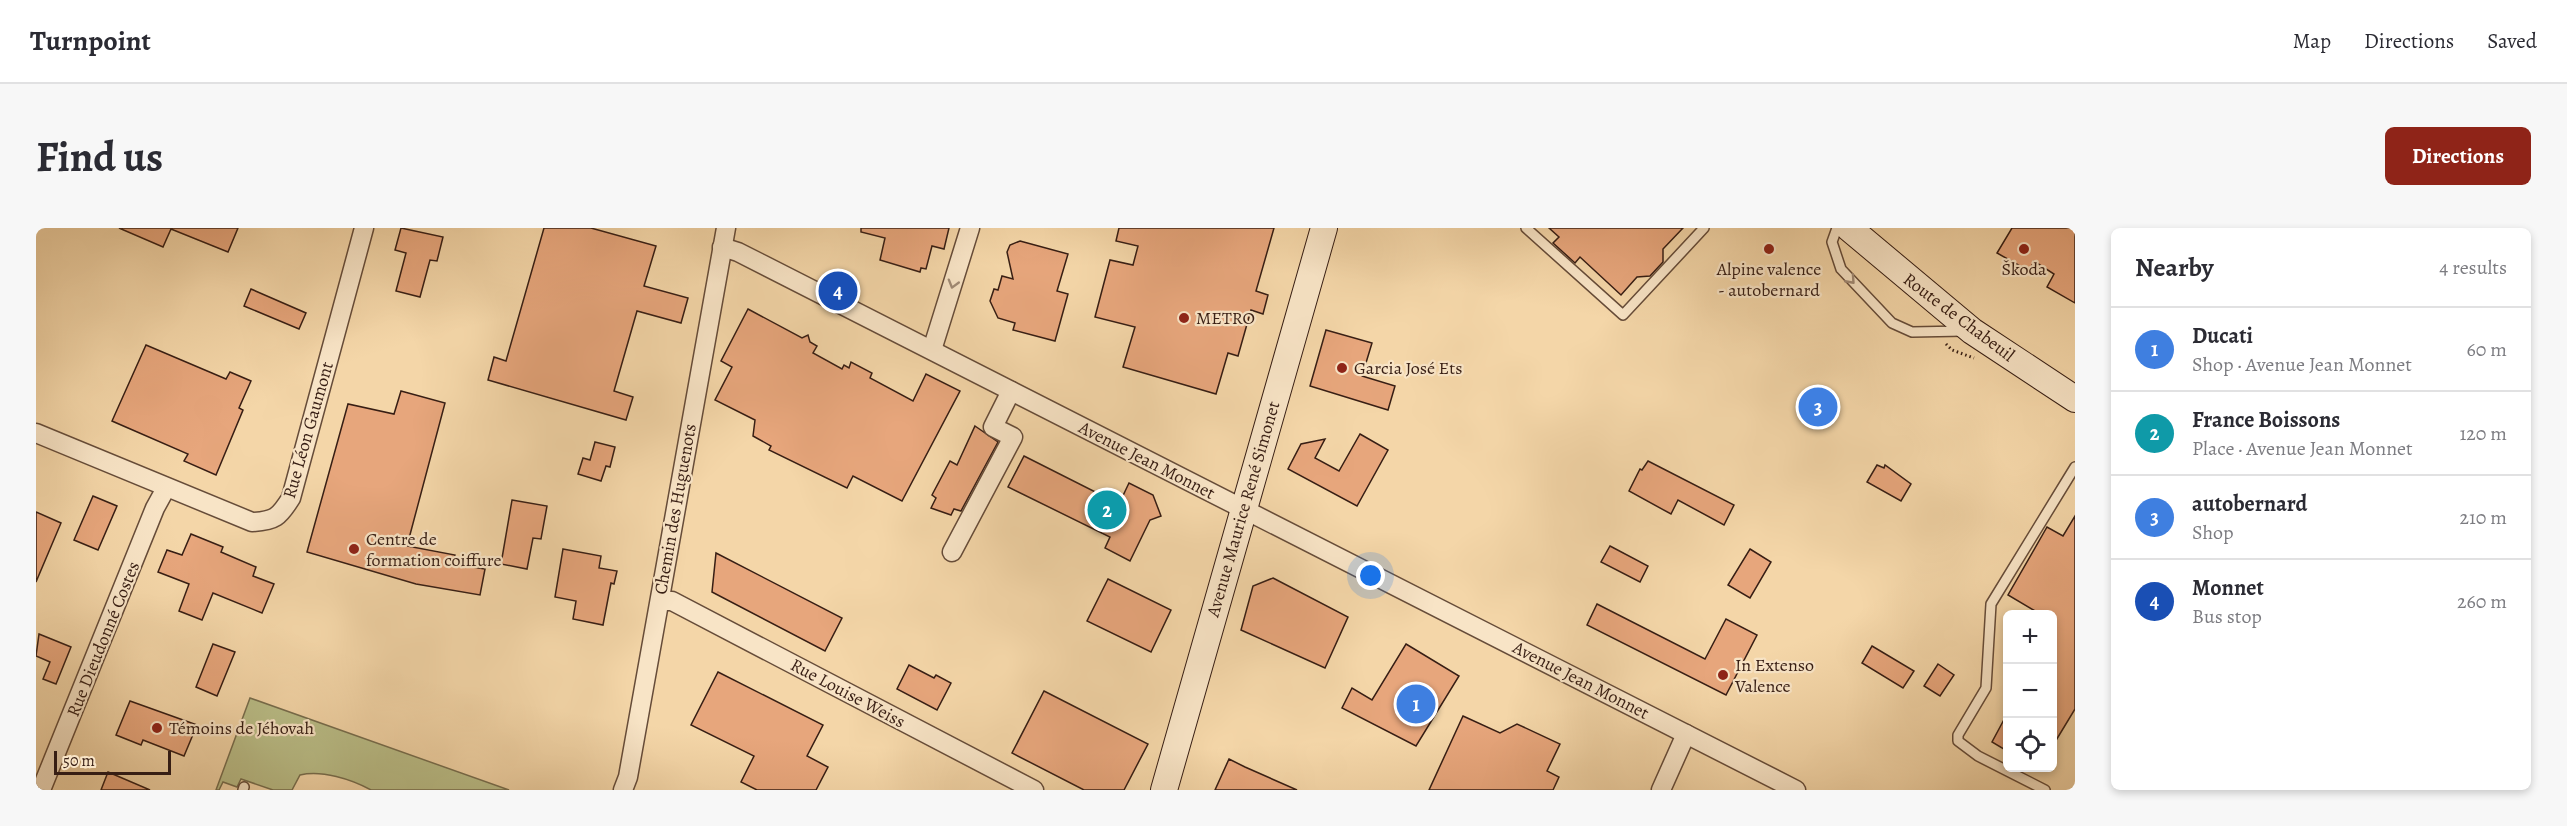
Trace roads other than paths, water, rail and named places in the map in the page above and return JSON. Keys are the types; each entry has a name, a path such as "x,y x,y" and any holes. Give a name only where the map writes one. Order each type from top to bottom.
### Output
{"street":[{"name":"Rue Léon Gaumont","path":"36,433 252,522 268,521 280,515 291,498 364,228"},
{"name":"Chemin des Huguenots","path":"623,790 660,601 726,228"},
{"path":"932,350 970,228"},
{"name":"Avenue Maurice René Simonet","path":"1164,790 1324,228"},
{"name":"Route de Chabeuil","path":"1849,228 1972,331 2075,399"},
{"name":"Avenue Jean Monnet","path":"722,247 738,252 1797,790"},
{"path":"952,552 1013,437 993,427 1011,391"},
{"name":"Rue Dieudonné Costes","path":"42,790 155,508 166,488"},
{"name":"Rue Louise Weiss","path":"660,601 672,601 1034,790"},
{"path":"1660,790 1686,734"}],"lane":[{"path":"1526,228 1623,315 1704,228"},
{"path":"1837,228 1832,242 1841,269 1892,323 1912,332 1972,331"},
{"path":"2045,790 1978,756 1958,741 1958,735 1986,688 1991,604 2075,467"}],"place":[{"name":"Alpine valence - autobernard","path":"1769,249"},
{"name":"Škoda","path":"2024,249"},
{"name":"Monnet","path":"838,291"},
{"name":"METRO","path":"1184,318"},
{"name":"Garcia José Ets","path":"1342,368"},
{"name":"autobernard","path":"1818,407"},
{"name":"France Boissons","path":"1107,510"},
{"name":"Centre de formation coiffure","path":"354,549"},
{"name":"In Extenso Valence","path":"1723,675"},
{"name":"Ducati","path":"1416,704"},
{"name":"Témoins de Jéhovah","path":"157,728"}]}
